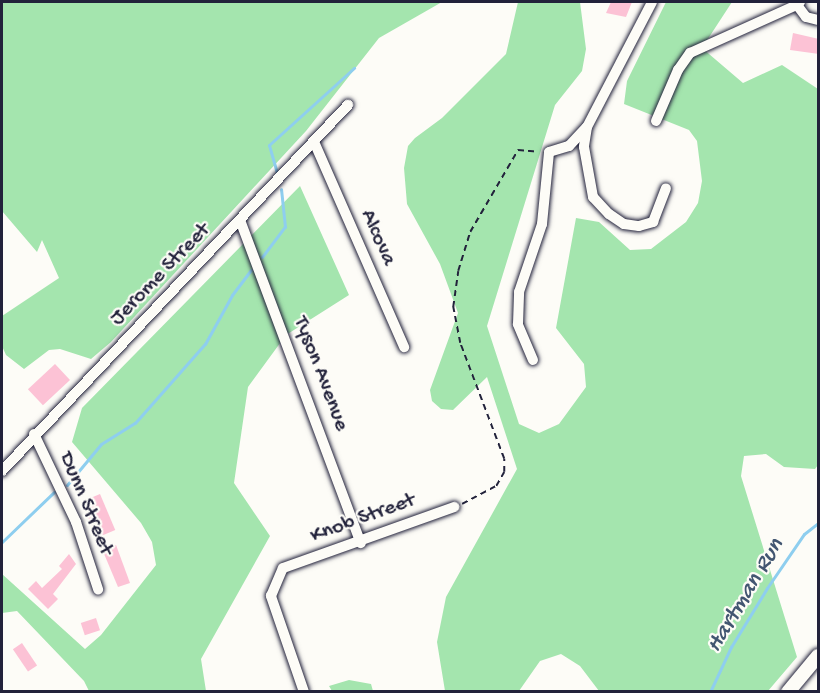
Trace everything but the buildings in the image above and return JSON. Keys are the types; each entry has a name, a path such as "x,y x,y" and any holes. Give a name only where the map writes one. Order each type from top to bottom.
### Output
{"main road":[{"path":"788,692 819,656"}],"street":[{"path":"533,360 518,324 519,292 542,224 549,153 569,146 587,127 652,2"},
{"path":"656,121 690,53 798,3 806,17 819,20"},
{"name":"Jerome Street","path":"2,471 34,434 315,144 348,105"},
{"path":"587,127 584,147 593,197 609,214 624,224 639,226 653,222 666,188"},
{"name":"Alcova","path":"315,144 404,347"},
{"name":"Tyson Avenue","path":"240,220 361,543"},
{"name":"Dunn Street","path":"34,434 75,522 99,589"},
{"name":"Knob Street","path":"304,692 271,596 283,568 361,543 454,507"}],"path":[{"path":"454,507 496,486 504,472 504,459 460,343 453,308 458,271 470,232 518,150 549,153"}],"green space":[{"path":"2,2 442,2 379,38 306,131 111,342 91,359 60,349 49,350 24,369 6,355 2,346 2,316 59,278 42,240 37,252 2,211"},
{"path":"518,2 580,2 586,49 582,71 555,105 487,326 519,424 539,433 559,424 586,387 584,364 556,328 576,218 599,222 630,250 651,249 686,222 698,203 702,181 697,141 689,130 624,104 627,81 666,2 732,2 702,48 743,83 782,65 818,89 818,465 815,469 784,467 766,454 744,456 741,476 797,657 768,691 599,691 580,666 561,654 540,661 519,691 445,691 437,642 446,597 517,469 487,377 453,410 441,409 432,401 430,390 458,313 440,264 407,204 404,168 408,146 415,138 442,118 506,54"},
{"path":"300,186 349,295 286,335 248,387 234,483 270,536 201,659 206,691 89,691 84,681 17,611 2,613 2,574 85,649 101,635 156,565 152,542 141,523 72,442 82,408"},
{"path":"349,680 371,684 373,691 332,691 329,686"}],"waterway":[{"path":"277,173 269,145 354,68"},
{"path":"262,257 285,227 281,189"},
{"path":"67,485 101,444 135,423 205,344 232,295 251,270"},
{"path":"2,542 54,492"},
{"name":"Hartman Run","path":"710,692 731,647 767,588 804,534 818,523"}]}
